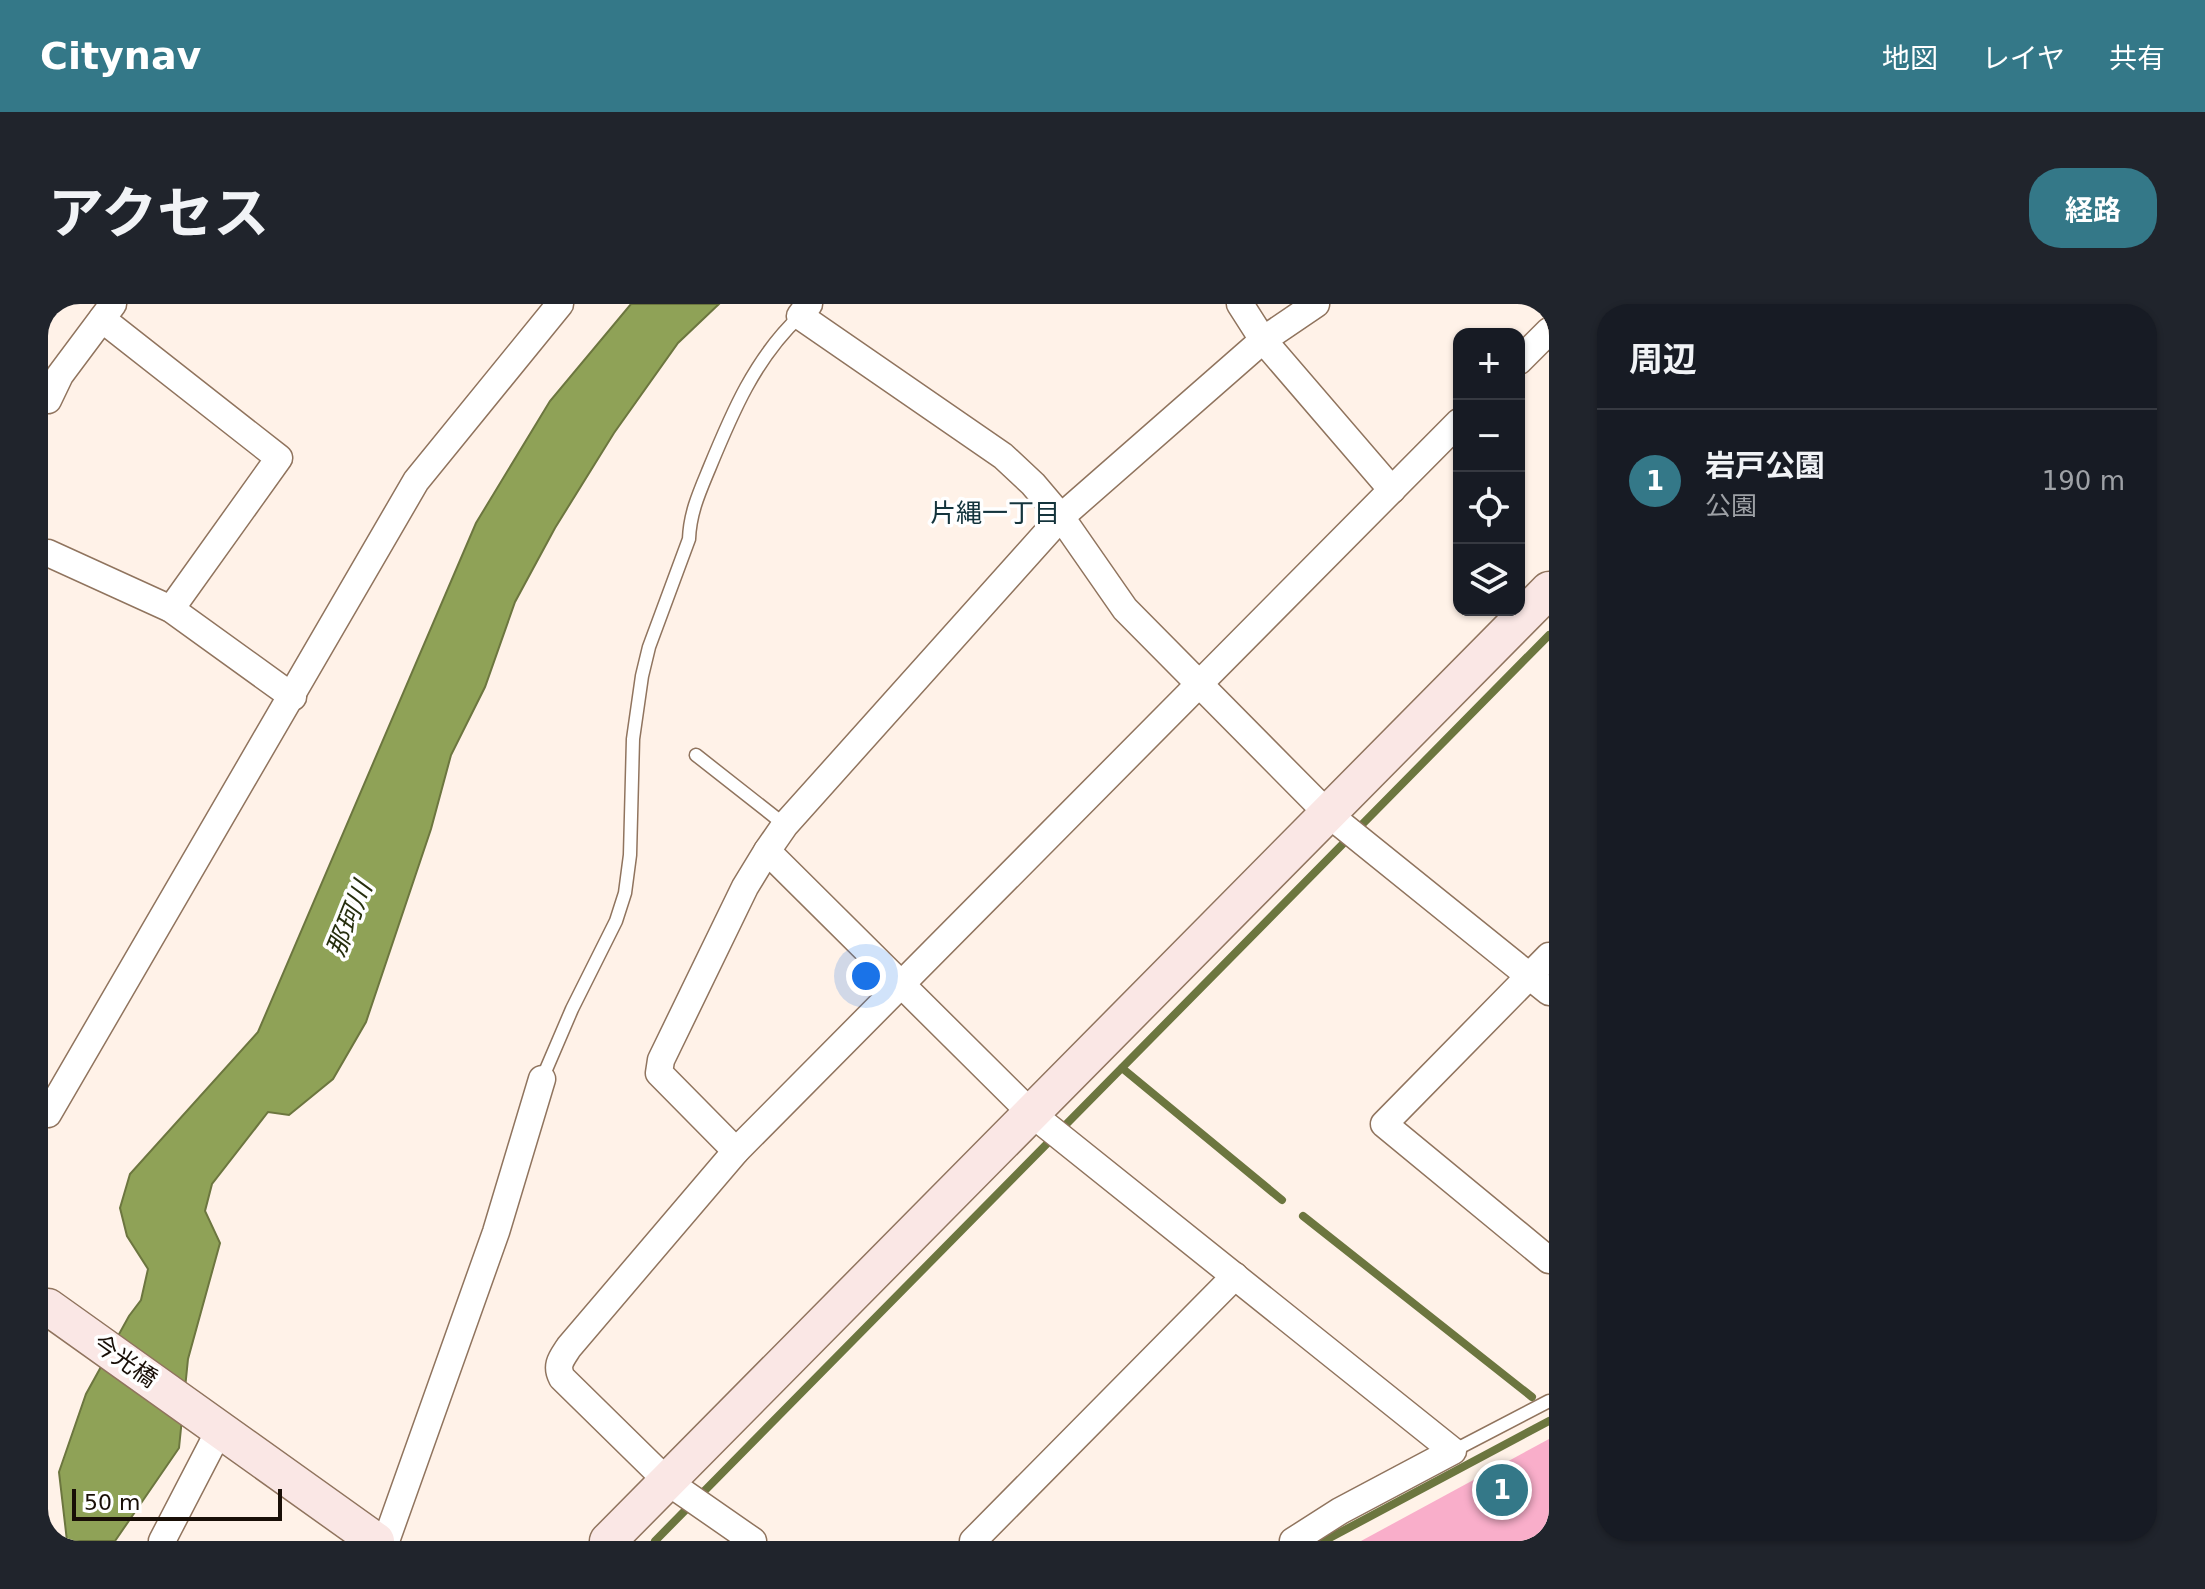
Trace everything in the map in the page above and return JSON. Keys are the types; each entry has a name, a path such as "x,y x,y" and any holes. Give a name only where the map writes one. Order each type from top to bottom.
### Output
{"street":[{"path":"48,1114 416,481 560,304"},
{"path":"1240,304 1263,340 1392,490"},
{"path":"736,1151 659,1073 661,1060 745,887 767,851 785,825 1061,517 1263,340 1316,304"},
{"path":"804,310 1003,456 1033,484 1061,517 1125,609 1327,813 1539,983"},
{"path":"48,400 60,375 108,312 279,458 171,609"},
{"path":"1525,355 1549,331"},
{"path":"753,1541 668,1482 562,1378 558,1371 559,1362 736,1151 1453,428"},
{"path":"48,553 171,609 293,697"},
{"path":"608,1541 1549,590"},
{"path":"767,851 1032,1114 1453,1451 1340,1511 1293,1541"},
{"path":"1549,956 1539,983 1384,1124 1549,1260"},
{"path":"386,1541 496,1232 542,1079"},
{"path":"973,1541 1235,1276"},
{"name":"今光橋","path":"48,1307 376,1541"},
{"path":"162,1541 211,1422"}],"lane":[{"path":"542,1079 572,1009 616,921 625,893 630,855 633,739 642,676 649,647 689,539 696,499 724,430 757,365 778,336 804,310"},
{"path":"696,755 785,825"},
{"path":"1453,1451 1549,1401"}],"shaded area":[{"path":"1549,1439 1549,1541 1361,1541"}],"water":[{"name":"那珂川","path":"631,304 719,304 678,343 614,433 555,528 515,602 485,687 451,755 431,829 366,1022 333,1079 289,1115 268,1112 212,1184 205,1211 220,1243 188,1359 179,1448 115,1541 67,1541 59,1472 86,1394 141,1300 148,1269 127,1236 120,1208 130,1174 258,1032 476,523 550,401"}],"waterway":[{"path":"655,1541 1549,635"},
{"path":"1122,1068 1282,1200"},
{"path":"1303,1216 1532,1397"},
{"path":"1324,1541 1549,1421"}],"place":[{"name":"岩戸公園","path":"1502,1490"}],"district":[{"name":"片縄一丁目","path":"995,513"}]}
